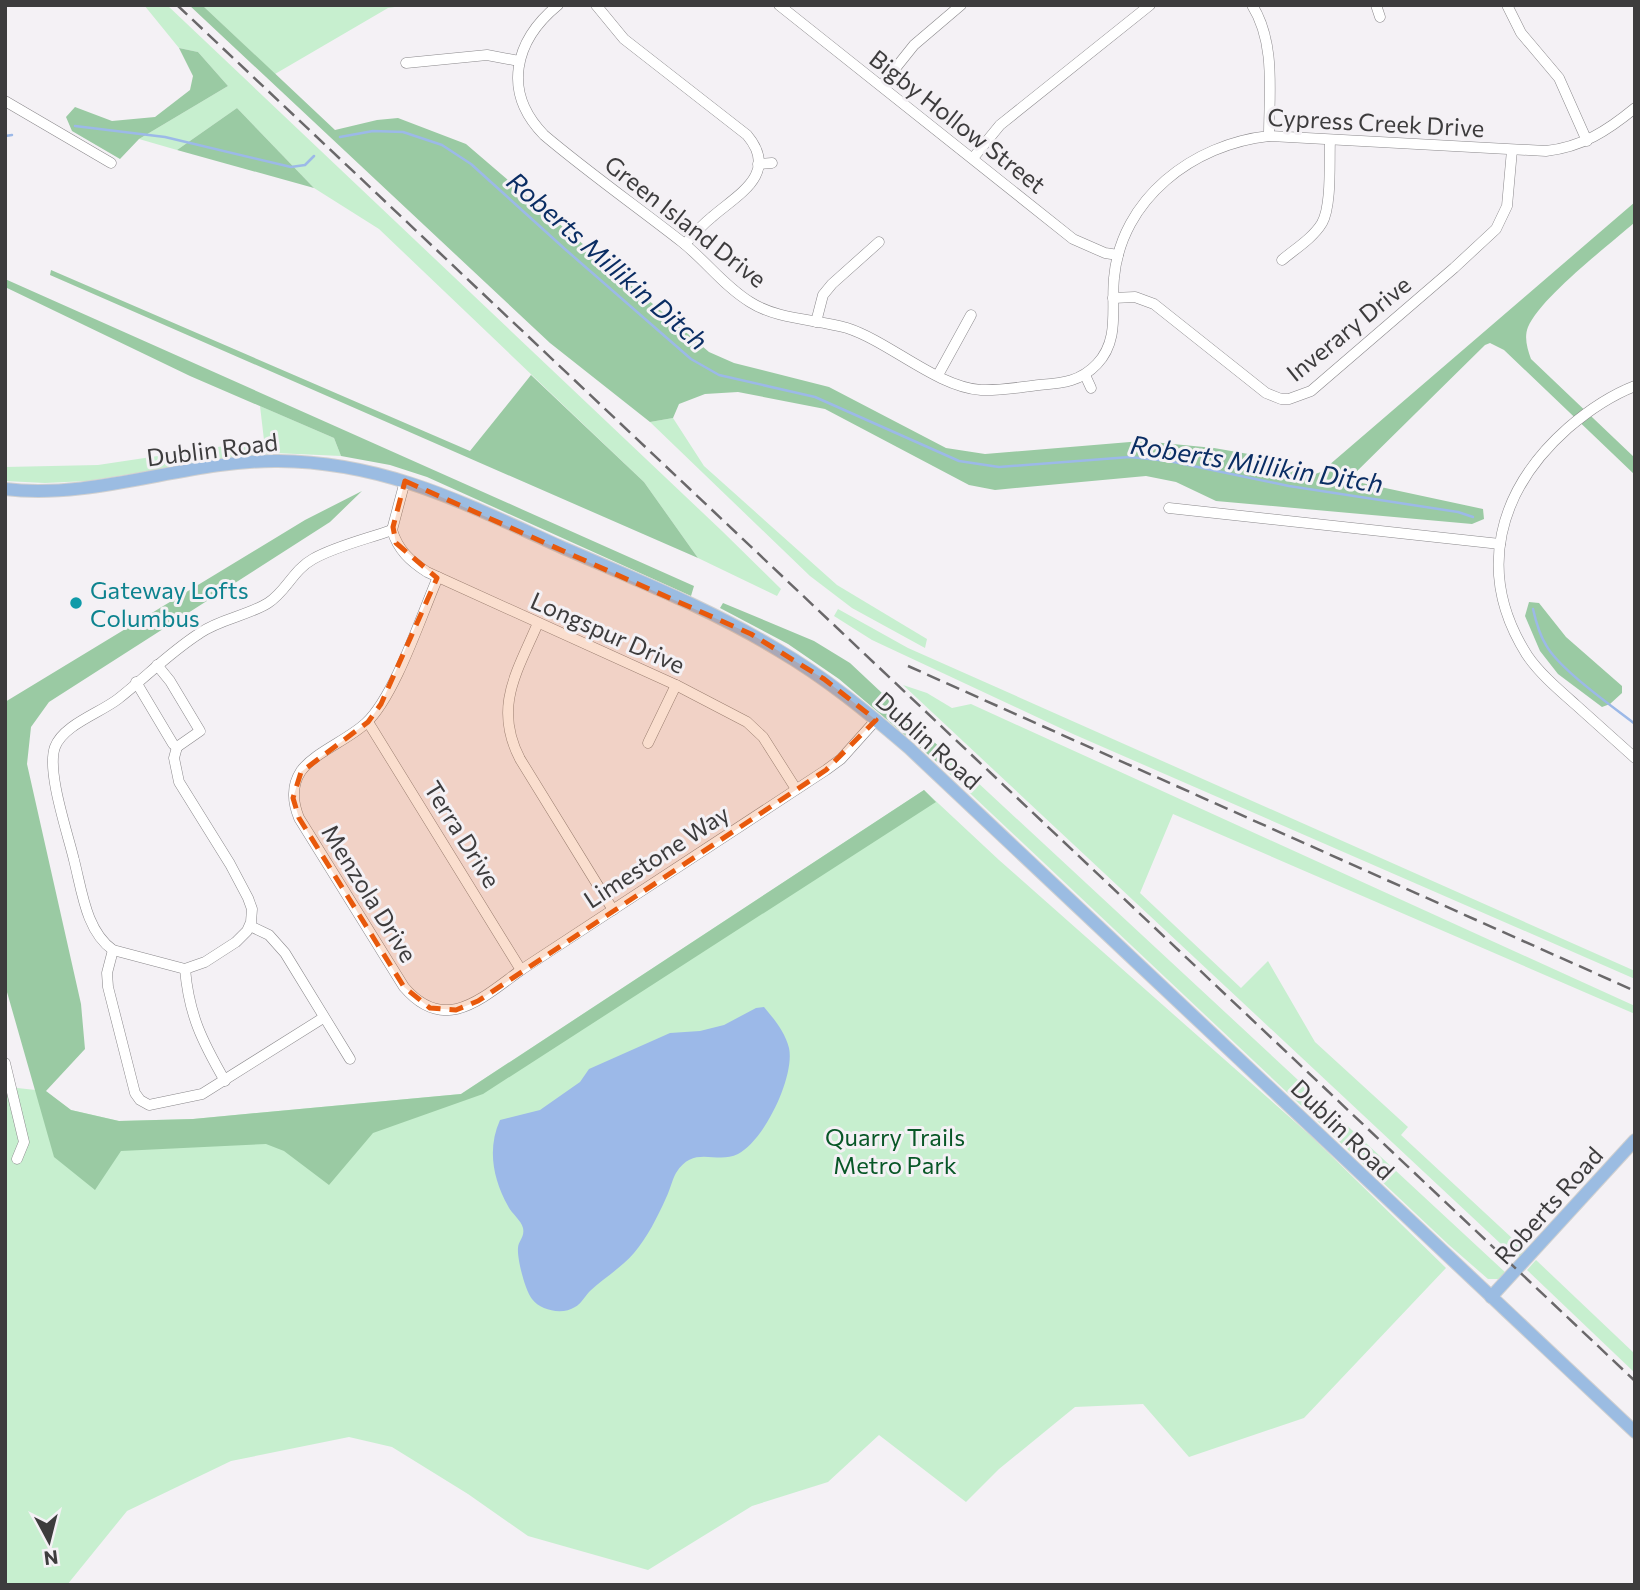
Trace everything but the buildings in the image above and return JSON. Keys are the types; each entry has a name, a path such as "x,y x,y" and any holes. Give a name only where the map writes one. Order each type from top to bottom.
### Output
{"main road":[{"name":"Dublin Road","path":"5,489 62,490 274,461 350,467 436,491 751,634 824,679 876,720 984,817 1442,1253 1635,1432"},
{"name":"Roberts Road","path":"1491,1297 1635,1140"}],"street":[{"path":"406,63 487,55 519,61 533,30 541,19 558,5"},
{"path":"596,5 624,39 747,135 757,150 756,176 751,184 740,197 710,217 685,244"},
{"name":"Bigby Hollow Street","path":"779,5 1073,239 1105,253 1118,255"},
{"path":"882,85 914,45 961,5"},
{"path":"973,158 1000,125 1150,5"},
{"path":"1252,5 1262,27 1269,60 1269,136"},
{"path":"1376,5 1380,17"},
{"path":"1507,5 1521,33 1559,78 1587,141"},
{"name":"Green Island Drive","path":"519,61 519,89 535,125 566,153 685,244 751,304 780,314 846,328 959,386 982,390 1065,382 1085,375"},
{"path":"5,101 111,163"},
{"name":"Cypress Creek Drive","path":"1085,375 1109,347 1114,320 1113,298 1118,255 1126,233 1151,194 1181,166 1228,144 1269,136 1512,150 1563,149 1603,132 1635,108"},
{"path":"1282,261 1311,236 1323,221 1327,203 1329,140"},
{"name":"Inverary Drive","path":"1113,298 1135,297 1154,304 1266,393 1280,399 1297,398 1311,391 1346,362 1496,229 1507,206 1512,150"},
{"path":"758,164 772,163"},
{"path":"816,322 823,295 879,242"},
{"path":"938,375 971,315"},
{"path":"1085,375 1091,388"},
{"path":"1635,386 1615,394 1588,411 1537,459 1513,498 1500,544 1500,576 1505,608 1529,657 1560,691 1635,758"},
{"path":"157,665 170,681 200,731 177,747 174,758 179,782 230,864 251,909 250,926 244,936 205,962 185,969 113,950 103,943 90,920 52,766 60,737 117,700 136,682 157,665 202,631 269,603 294,574 315,558 392,530 405,481"},
{"path":"1169,508 1500,544"},
{"name":"Longspur Drive","path":"392,530 401,551 414,564 538,624 676,685 756,730 773,751 796,789"},
{"path":"368,722 392,684 438,577"},
{"path":"538,624 510,688 508,732 520,759 613,909"},
{"path":"136,682 177,747"},
{"path":"648,743 676,685"},
{"name":"Limestone Way","path":"448,1011 464,1008 478,1001 841,759 876,720"},
{"name":"Menzola Drive","path":"368,722 315,758 301,772 296,781 293,799 299,818 404,987 412,997 423,1004 448,1011"},
{"name":"Terra Drive","path":"368,722 521,970"},
{"path":"250,926 269,935 285,953 350,1059"},
{"path":"113,950 107,973 108,987 135,1093 140,1101 149,1105 202,1094 323,1018"},
{"path":"185,969 198,1032 225,1081"},
{"path":"5,1063 24,1142 17,1158"}],"highlighted area":[{"path":"405,481 751,634 824,679 876,720 826,770 478,1001 456,1010 430,1008 404,987 299,818 293,798 301,772 368,722 381,704 437,578 396,543 393,527"}],"green space":[{"path":"144,5 167,5 722,531 781,589 777,596 698,558 644,482 379,229 314,188 237,108 177,150 139,139 228,86 198,52 179,48"},
{"path":"189,5 202,5 335,130 398,118 466,144 709,352 734,363 829,387 946,448 985,454 1142,441 1214,448 1260,456 1312,475 1321,472 1635,202 1635,222 1546,301 1528,327 1526,339 1531,359 1635,458 1635,475 1504,350 1490,343 1348,480 1483,509 1484,519 1472,524 1216,501 1176,482 1146,476 995,490 969,485 825,409 738,392 705,394 679,404 673,418 650,422 550,343"},
{"path":"202,5 408,5 388,8 275,74"},
{"path":"179,48 198,52 228,86 139,139 120,159 72,131 66,117 75,107 112,121 155,117 190,90 193,76"},
{"path":"237,108 314,188 177,150"},
{"path":"51,270 470,451 531,375 644,482 698,558 50,275"},
{"path":"5,279 694,586 691,596 427,477 390,465 341,456 334,438 190,376 5,287"},
{"path":"260,406 334,438 341,456 275,453 87,481 5,481 5,467 98,465 264,440"},
{"path":"673,418 704,466 837,585 927,639 925,648 852,608 810,576 650,422"},
{"path":"362,491 330,522 49,702 31,727 27,764 81,1004 85,1049 46,1091 71,1110 119,1121 193,1119 461,1094 924,790 936,802 483,1094 373,1133 329,1185 284,1151 266,1144 121,1151 95,1190 54,1157 5,985 5,702 305,520"},
{"path":"1529,602 1539,603 1566,637 1622,686 1622,693 1610,704 1602,707 1558,674 1540,651 1525,616"},
{"path":"723,603 814,641 850,663 947,754 945,759 938,763 839,679 788,644 720,608"},
{"path":"838,609 908,648 1635,971 1635,979 1073,734 872,640 834,616"},
{"path":"903,685 927,693 952,708 971,704 1635,1006 1635,1014 1173,814 1140,893 1241,988 1268,961 1315,1042 1408,1127 1401,1135 1526,1251 1517,1259"},
{"path":"947,754 1506,1273 1498,1279 1488,1279 1449,1245 938,763 945,759"},
{"name":"Quarry Trails Metro Park","path":"924,790 999,860 1312,1137 1446,1268 1304,1418 1189,1457 1143,1404 1075,1407 999,1469 966,1502 879,1435 828,1482 752,1506 648,1570 528,1536 468,1494 392,1447 349,1437 231,1461 127,1511 67,1585 5,1585 5,1076 8,1087 45,1091 71,1110 119,1121 193,1119 461,1094"},
{"path":"1536,1260 1635,1354 1635,1373 1527,1270"}],"water":[{"path":"764,1007 785,1037 790,1060 783,1090 768,1122 758,1135 738,1154 722,1158 698,1157 683,1164 639,1247 577,1306 558,1311 546,1309 536,1303 527,1289 519,1259 518,1246 523,1228 508,1206 495,1175 494,1142 500,1120 540,1110 580,1082 589,1069 670,1033 700,1031 724,1025 756,1008"}],"waterway":[{"name":"Roberts Millikin Ditch","path":"75,126 165,137 291,167 305,165 314,156"},
{"name":"Roberts Millikin Ditch","path":"340,137 373,131 403,132 442,145 471,164 691,359 719,375 815,397 959,461 999,467 1130,457 1169,461 1289,486 1458,512 1473,517"},
{"name":"Roberts Millikin Ditch","path":"5,136 12,135"},
{"name":"Roberts Millikin Ditch","path":"1533,609 1541,637 1553,655 1587,687 1635,724"}],"railway":[{"path":"177,5 1635,1381"},
{"path":"908,666 1635,991"}],"place":[{"name":"Gateway Lofts Columbus","path":"76,603"}]}
